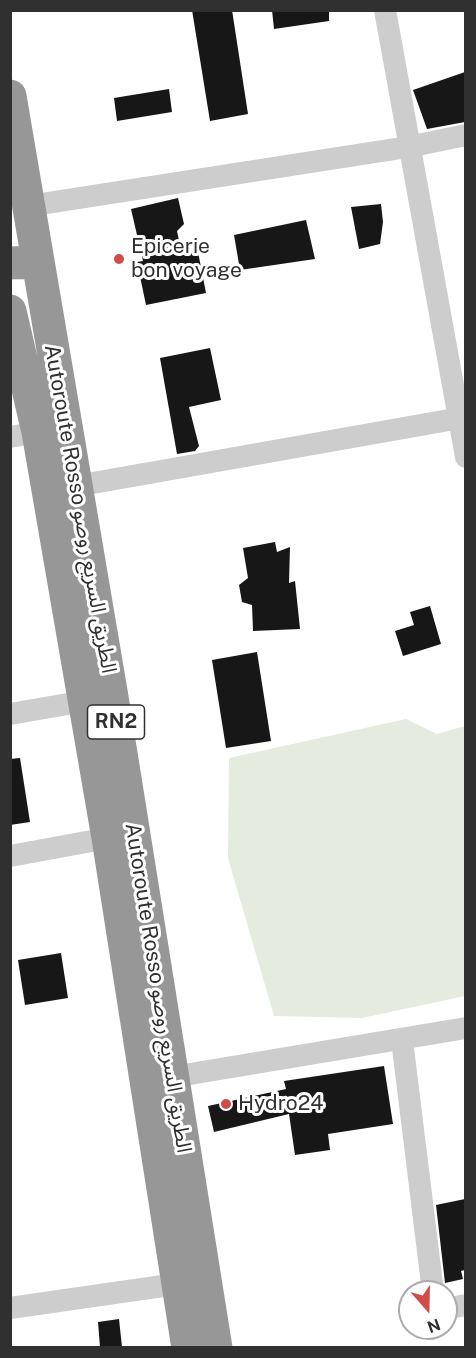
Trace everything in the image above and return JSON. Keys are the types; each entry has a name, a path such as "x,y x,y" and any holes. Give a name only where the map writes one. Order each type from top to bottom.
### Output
{"highway":[{"name":"Autoroute Rosso الطريق السريع روصو","path":"10,96 28,206 24,263 76,486 216,1347"},
{"name":"Autoroute Rosso الطريق السريع روصو","path":"10,311 24,435 85,701 188,1347"}],"street":[{"path":"385,10 408,147 461,418 465,458"},
{"path":"28,206 408,147 465,135"},
{"path":"76,486 461,418"},
{"path":"10,714 85,701"},
{"path":"10,855 108,838"},
{"path":"172,1077 465,1028"},
{"path":"402,1040 432,1280"},
{"path":"11,1303 177,1284"}],"shaded area":[{"path":"406,719 437,734 465,726 465,996 362,1018 274,1016 228,858 229,758"}],"building":[{"path":"192,10 232,10 248,114 210,121"},
{"path":"272,10 329,10 329,21 274,29"},
{"path":"465,72 465,122 427,129 413,90"},
{"path":"169,89 172,112 117,121 114,98"},
{"path":"178,198 184,224 177,231 182,255 198,252 206,293 146,305 137,262 143,261 131,209"},
{"path":"381,204 383,222 380,244 359,249 351,207"},
{"path":"306,220 315,259 240,270 234,235"},
{"path":"210,348 221,400 189,407 199,446 195,451 177,454 160,358"},
{"path":"275,542 277,552 290,547 289,583 295,581 300,629 253,631 252,605 242,602 239,585 248,578 243,548"},
{"path":"430,606 441,644 403,656 395,631 414,625 410,612"},
{"path":"257,652 271,741 226,748 212,660"},
{"path":"20,758 30,822 10,825 10,759"},
{"path":"61,953 68,998 25,1005 18,960"},
{"path":"384,1066 393,1124 328,1134 330,1150 295,1155 289,1114 214,1132 208,1106 286,1089 284,1081"},
{"path":"465,1199 465,1270 461,1271 463,1279 445,1280 436,1205"},
{"path":"119,1319 122,1347 100,1347 98,1322"}],"place":[{"name":"Epicerie bon voyage","path":"119,259"},
{"name":"Hydro24","path":"226,1104"}]}
